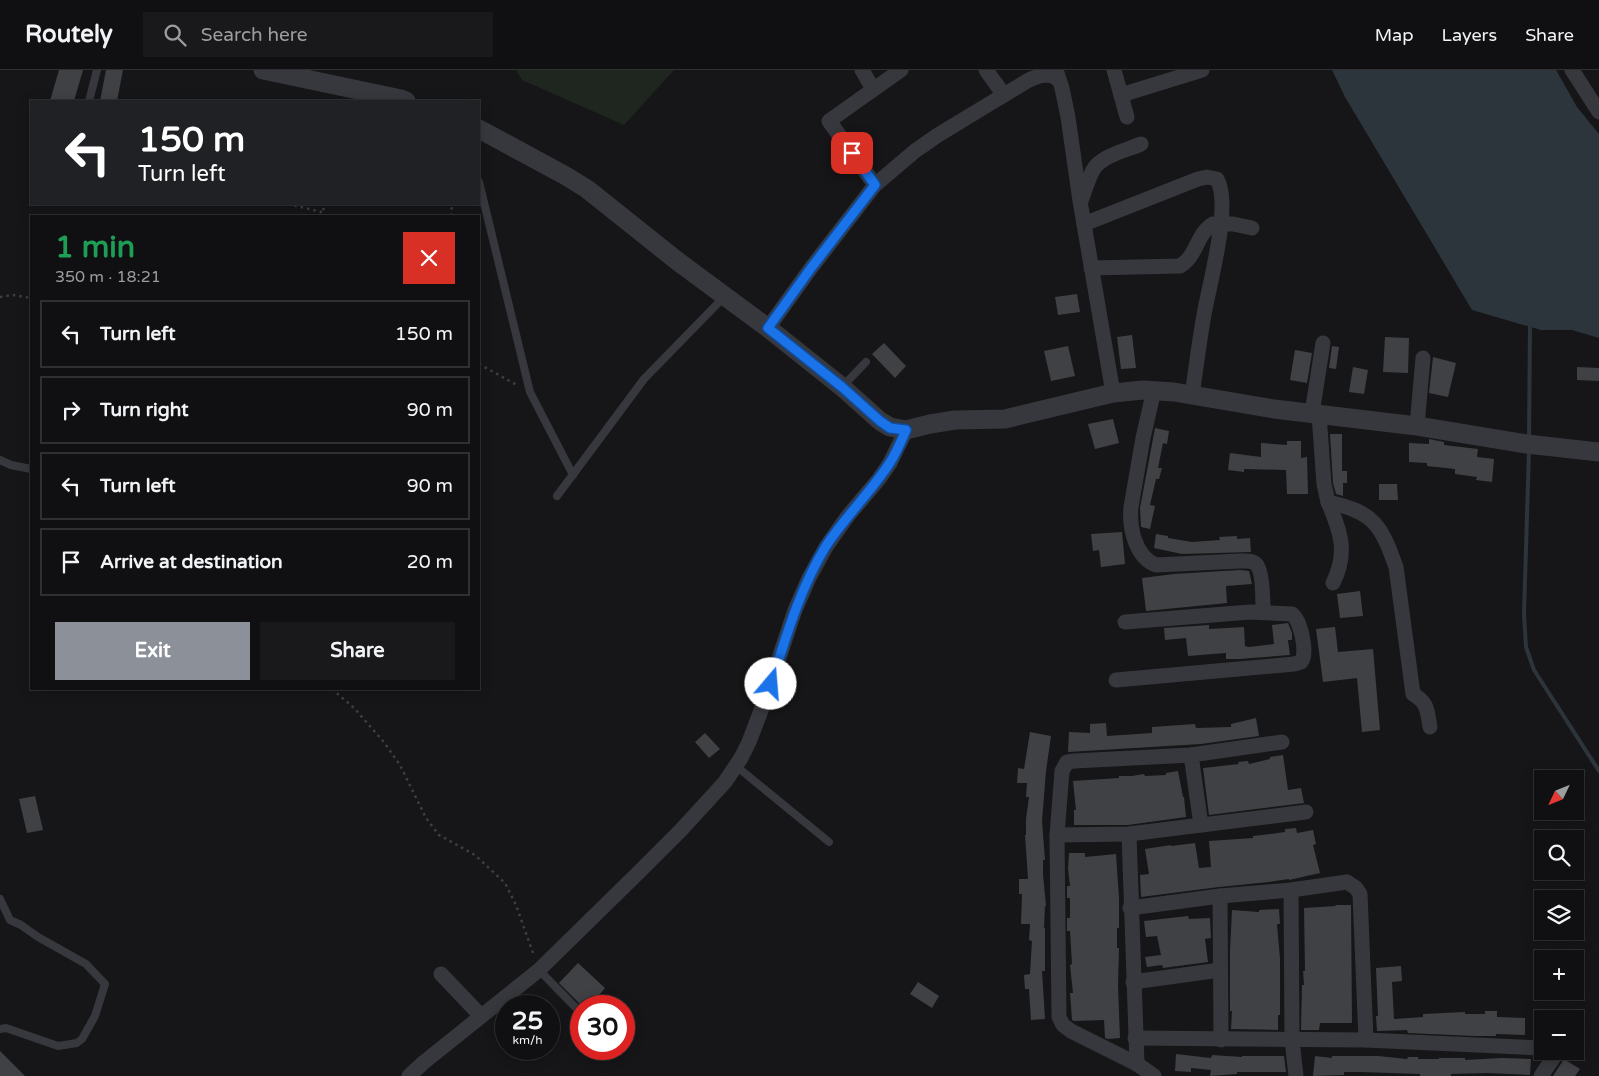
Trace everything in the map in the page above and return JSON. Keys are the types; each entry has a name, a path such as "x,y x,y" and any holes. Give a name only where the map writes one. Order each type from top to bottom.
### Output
{"street":[{"path":"264,70 404,100"},
{"path":"862,70 873,89"},
{"path":"875,185 829,121 901,70"},
{"path":"986,70 1004,95"},
{"path":"1114,70 1127,117"},
{"path":"1121,95 1202,70"},
{"path":"1572,70 1599,112"},
{"path":"768,328 811,268 875,185 932,139 1004,95 1034,77 1057,74 1068,117 1112,393"},
{"path":"480,130 587,189 676,260 768,328 890,428 906,430 955,420 1005,419 1112,393 1130,390 1154,390 1316,414 1417,426 1527,444 1599,452"},
{"path":"1080,201 1094,169 1099,164 1110,157 1141,144"},
{"path":"1084,224 1198,179 1207,177 1218,179 1222,206 1220,237 1204,316 1192,395"},
{"path":"1091,268 1180,266 1192,256 1207,227 1220,223 1252,228"},
{"path":"1323,343 1316,414 1324,484 1328,502 1340,531 1342,550 1339,571 1332,583"},
{"path":"1417,426 1423,358"},
{"path":"1154,390 1143,438 1130,517 1133,533 1141,554 1145,559 1156,565 1250,561 1259,568 1263,612"},
{"path":"410,1076 539,970 597,915 681,830 725,782 749,742 809,578 826,546 890,463 906,430"},
{"path":"1328,502 1360,511 1382,533 1396,567 1412,694 1424,703 1430,727"},
{"path":"1116,680 1294,664 1304,659 1304,648 1297,618 1292,614 1263,612 1125,622"},
{"path":"1154,1076 1136,1064 1071,1031 1063,1025 1059,1017 1057,835 1062,771 1067,762 1191,755 1282,742"},
{"path":"1191,755 1201,825"},
{"path":"1057,835 1129,834 1306,812"},
{"path":"1129,834 1136,1064"},
{"path":"1130,908 1347,882 1356,888 1360,894 1366,1040"},
{"path":"1291,890 1292,1040 1296,1076"},
{"path":"1220,896 1220,1040"},
{"path":"1133,982 1220,970"},
{"path":"441,974 481,1016"},
{"path":"1135,1038 1366,1040 1534,1048"},
{"path":"1541,1076 1552,1060"}],"lane":[{"path":"89,100 96,70"},
{"path":"480,186 530,392 573,475"},
{"path":"557,496 644,379 725,296"},
{"path":"842,387 866,362"},
{"path":"0,460 11,465 30,469"},
{"path":"736,766 829,842"},
{"path":"0,899 10,920 86,964 105,984 96,1016 82,1039 77,1043 58,1046 6,1028 0,1029"},
{"path":"539,970 570,1002"}],"path":[{"path":"292,205 322,212"},
{"path":"320,215 326,205"},
{"path":"0,297 13,295 30,298"},
{"path":"480,365 530,392"},
{"path":"333,690 354,708 383,741 400,765 426,818 439,835 475,855 505,884 516,905 539,970"}],"shaded area":[{"path":"516,70 674,70 624,125 522,80"},
{"path":"1332,70 1556,70 1577,107 1599,134 1599,338 1572,330 1541,330 1472,310 1345,97"}],"building":[{"path":"59,70 83,70 74,100 50,100"},
{"path":"106,70 123,70 117,100 100,100"},
{"path":"1077,294 1080,312 1058,315 1055,297"},
{"path":"1132,335 1136,368 1121,369 1117,337"},
{"path":"1385,337 1409,338 1408,373 1383,372"},
{"path":"884,343 906,366 895,378 872,354"},
{"path":"1068,346 1075,376 1051,381 1044,351"},
{"path":"1332,346 1339,347 1336,369 1329,368"},
{"path":"1295,350 1312,353 1307,383 1290,380"},
{"path":"1433,357 1456,363 1448,397 1429,393"},
{"path":"1353,367 1368,370 1364,394 1349,392"},
{"path":"1577,367 1599,368 1599,381 1577,380"},
{"path":"1113,419 1119,443 1095,449 1088,424"},
{"path":"1155,428 1169,431 1167,444 1163,443 1158,468 1162,468 1159,479 1156,479 1150,505 1155,506 1150,529 1141,527 1140,508"},
{"path":"1330,434 1342,434 1342,471 1347,471 1347,483 1343,483 1343,496 1336,494 1333,483"},
{"path":"1429,439 1444,442 1444,445 1478,449 1477,457 1494,459 1492,482 1476,480 1477,477 1455,474 1455,469 1427,466 1427,463 1409,462 1409,443 1429,444"},
{"path":"1287,441 1301,441 1301,458 1307,457 1308,494 1287,494 1286,470 1244,469 1244,472 1228,470 1230,453 1261,457 1261,443 1287,445"},
{"path":"1379,484 1397,484 1398,500 1379,500"},
{"path":"1122,532 1125,564 1101,567 1099,550 1093,551 1091,534"},
{"path":"1156,534 1192,542 1220,540 1219,537 1237,536 1237,539 1250,538 1251,552 1182,554 1154,548"},
{"path":"1240,570 1249,571 1252,584 1226,586 1227,603 1146,611 1142,578"},
{"path":"1360,591 1363,616 1340,618 1337,594"},
{"path":"1288,623 1292,633 1292,640 1288,640 1290,655 1239,659 1226,659 1226,653 1188,656 1186,638 1165,640 1164,628 1209,625 1209,629 1244,627 1245,646 1274,644 1272,625"},
{"path":"1335,627 1338,652 1373,649 1380,730 1362,732 1357,678 1323,682 1316,629"},
{"path":"1256,718 1259,736 1201,744 1068,752 1069,732 1090,733 1090,724 1106,723 1107,736 1152,733 1152,727 1195,724 1196,728 1231,727 1231,724"},
{"path":"1030,732 1051,736 1042,821 1046,906 1044,928 1045,971 1042,971 1045,1019 1031,1020 1029,989 1025,989 1024,975 1030,974 1032,941 1029,940 1030,924 1021,924 1022,894 1019,894 1019,879 1028,879 1025,835 1029,797 1026,797 1027,783 1017,783 1018,768 1024,769"},
{"path":"705,733 720,749 709,758 695,742"},
{"path":"1283,755 1288,790 1301,788 1304,803 1209,815 1203,768 1239,764 1238,762 1248,761 1249,764"},
{"path":"1178,771 1186,817 1128,825 1074,825 1074,810 1076,810 1073,781 1119,778 1119,776 1144,774 1145,776 1166,775 1166,773"},
{"path":"35,796 43,830 27,833 19,799"},
{"path":"1296,828 1297,833 1313,830 1316,844 1313,845 1320,873 1289,880 1141,897 1140,875 1149,874 1145,849 1195,843 1199,868 1211,867 1209,841 1253,838 1253,836 1285,832 1285,829"},
{"path":"1069,853 1085,853 1085,857 1116,854 1119,898 1117,948 1119,948 1120,1038 1105,1038 1104,1020 1072,1020 1070,993 1073,993 1070,965 1072,964 1070,931 1067,931 1067,918 1070,918 1070,898 1067,898 1067,886 1070,886"},
{"path":"1351,905 1352,1023 1320,1023 1319,1030 1301,1030 1302,985 1304,985 1303,971 1305,971 1304,908"},
{"path":"1279,909 1280,924 1277,924 1280,959 1280,1015 1278,1015 1278,1030 1231,1029 1230,951 1232,910 1259,912 1259,910"},
{"path":"1188,916 1189,919 1210,918 1211,938 1205,939 1208,962 1163,968 1162,965 1147,967 1145,957 1161,955 1157,936 1146,937 1144,921"},
{"path":"578,963 605,988 601,995 571,995 559,983"},
{"path":"1401,966 1402,981 1392,982 1394,1019 1423,1017 1423,1014 1465,1012 1465,1014 1485,1014 1485,1011 1497,1011 1497,1017 1525,1018 1525,1035 1496,1034 1496,1036 1475,1036 1408,1033 1407,1030 1377,1031 1376,968"},
{"path":"918,982 939,996 932,1008 910,994"},
{"path":"0,1051 25,1076 0,1076"},
{"path":"1176,1054 1211,1058 1212,1055 1242,1057 1284,1056 1286,1072 1237,1072 1237,1074 1210,1076 1211,1070 1191,1068 1191,1072 1175,1071"},
{"path":"1315,1056 1332,1058 1332,1056 1378,1056 1407,1059 1408,1057 1418,1057 1418,1059 1465,1058 1465,1060 1531,1059 1530,1075 1487,1073 1420,1076 1420,1074 1344,1072 1344,1075 1313,1076"},
{"path":"1563,1060 1580,1069 1575,1076 1553,1076"}],"waterway":[{"path":"1529,439 1530,324"},
{"path":"1529,449 1524,614 1526,647 1534,670 1599,771"}],"route":[{"path":"771,684 796,610 809,578 826,546 847,517 879,479 890,463 906,430 890,428 880,421 842,387 768,328 811,268 875,185 852,153"}]}
